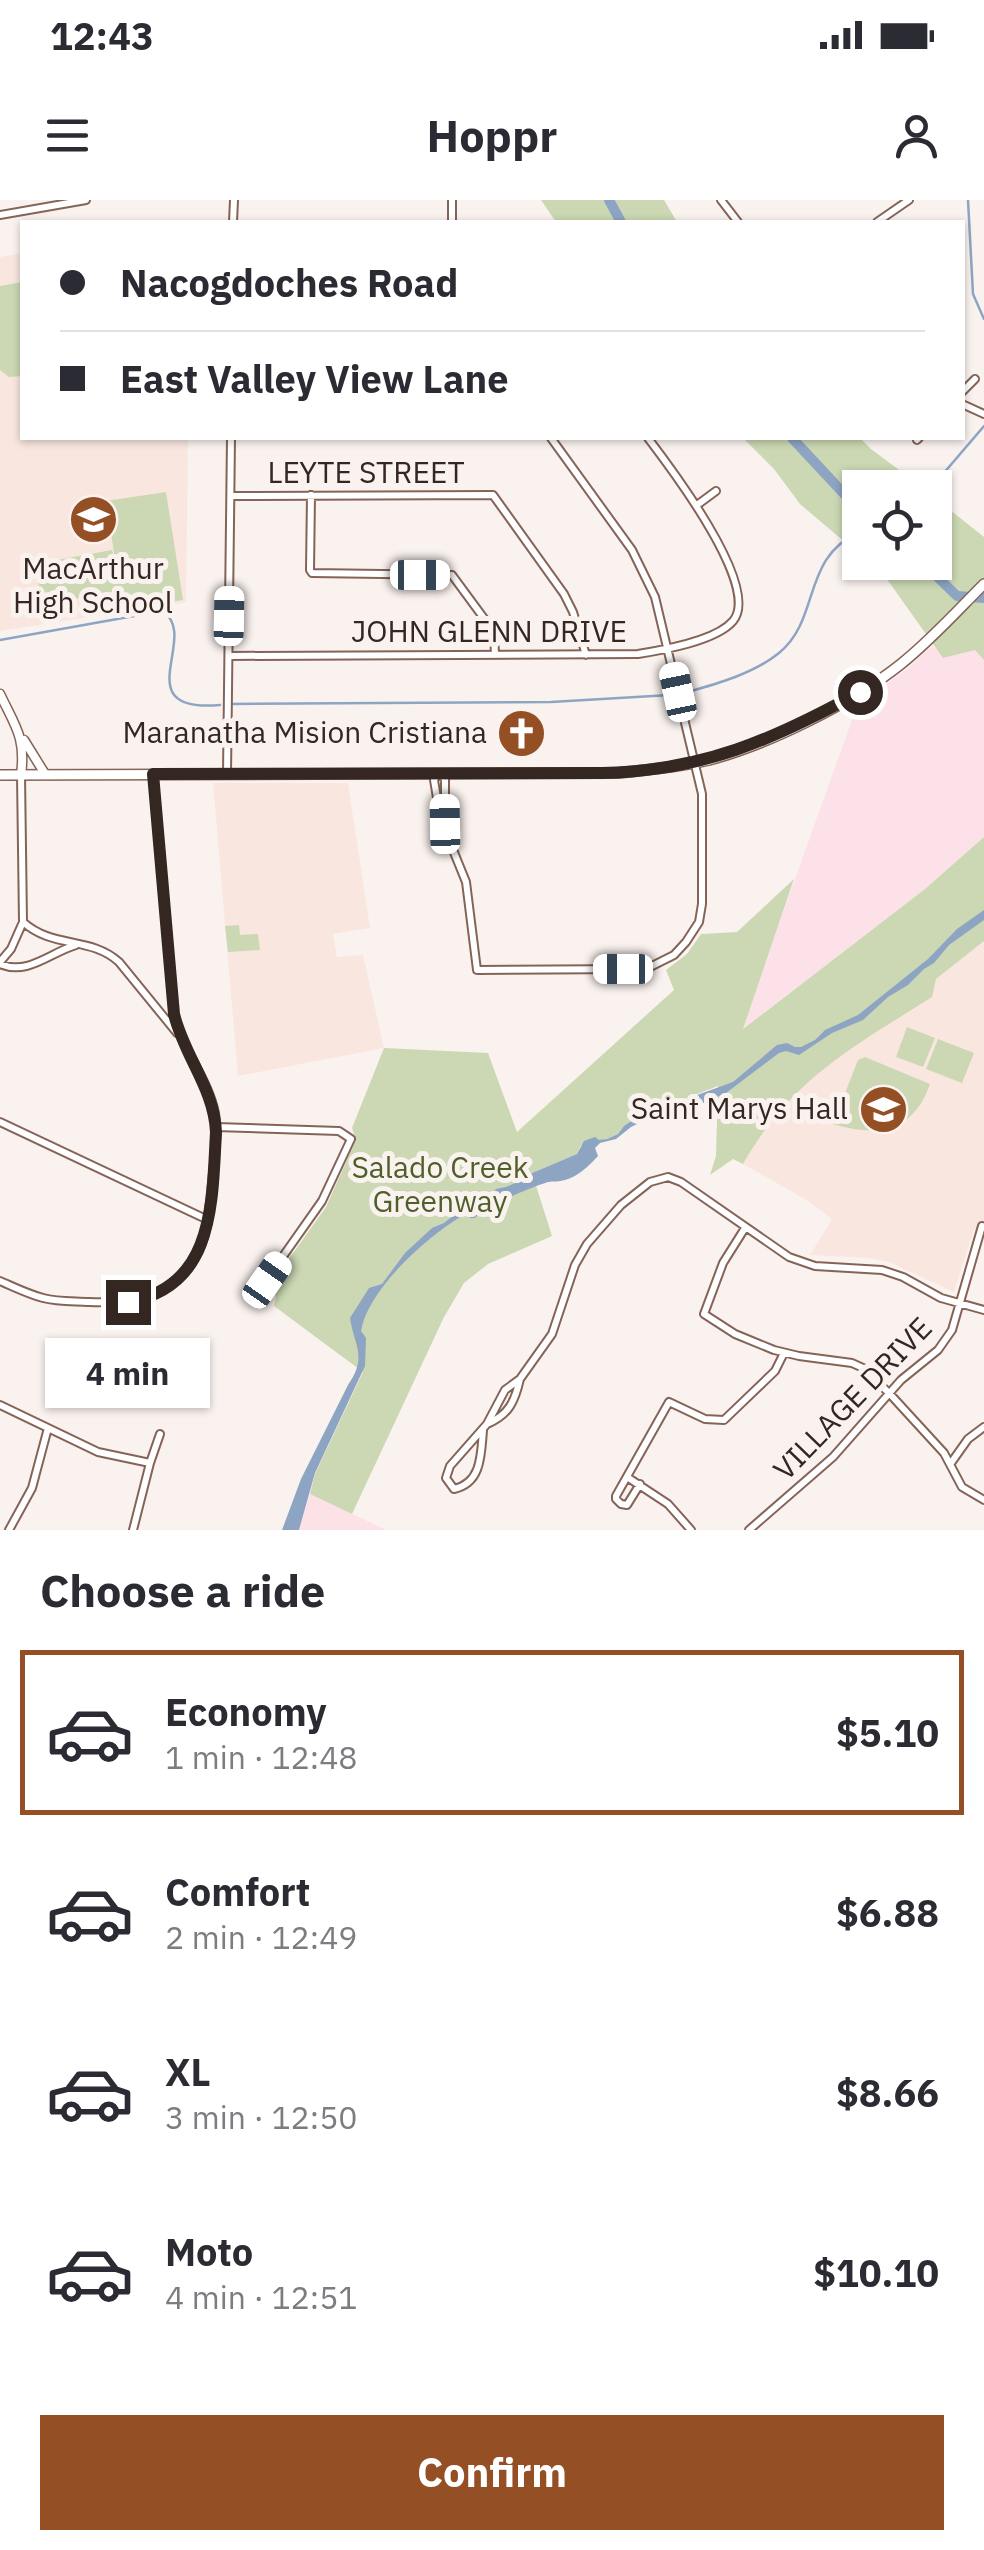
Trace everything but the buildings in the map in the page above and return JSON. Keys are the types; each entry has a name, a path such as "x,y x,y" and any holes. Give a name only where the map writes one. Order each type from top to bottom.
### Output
{"main road":[{"path":"0,774 618,772 695,763 748,747 889,673 984,584"}],"street":[{"path":"0,215 86,200"},
{"path":"879,220 908,200"},
{"path":"965,389 975,380"},
{"path":"227,774 232,440"},
{"path":"438,773 434,780 438,804 466,882 477,970 652,966 686,942 699,922 702,803 655,597 639,562 553,440"},
{"path":"649,440 697,505 716,492"},
{"path":"312,495 312,573 452,575 494,632 495,655"},
{"name":"LEYTE STREET","path":"231,496 493,495 564,594 586,655"},
{"name":"JOHN GLENN DRIVE","path":"229,656 586,655 638,654 668,648 720,630 738,612 737,592 728,566 697,505"},
{"path":"0,694 45,774"},
{"path":"2,965 23,922 21,737"},
{"path":"153,774 173,1004 180,1037"},
{"path":"0,1280 31,1294 63,1301 116,1303 160,1292 195,1260 204,1240 216,1127 210,1097 180,1037 119,962 99,948 41,936 23,922"},
{"path":"2,965 34,964 77,944"},
{"path":"0,1122 208,1220"},
{"path":"216,1127 339,1131 349,1135 351,1142 322,1201 267,1280 263,1298"},
{"path":"485,1427 479,1466 467,1484 454,1489 446,1478 450,1466 485,1427 505,1390 520,1379 552,1334 582,1250 621,1204 650,1182 668,1177 681,1182 779,1252 804,1263 882,1270 941,1298 984,1310"},
{"name":"VILLAGE DRIVE","path":"749,1530 833,1457 909,1372 944,1344 952,1330 982,1226"},
{"path":"746,1228 723,1263 704,1314 735,1334 784,1353 863,1368 944,1453 962,1486 984,1500"},
{"path":"640,1484 627,1504 616,1500 669,1402 706,1419 724,1420 774,1370 784,1353"},
{"path":"485,1427 514,1404 520,1379"},
{"path":"0,1406 98,1452 150,1463"},
{"path":"950,1464 984,1427"},
{"path":"9,1530 32,1488 48,1428"},
{"path":"133,1530 160,1434"},
{"path":"628,1476 674,1510 691,1530"}],"shaded area":[{"name":"MacArthur High School","path":"20,253 20,440 188,440 186,602 0,631 0,257"},
{"path":"933,645 943,658 975,649 984,660 984,837 925,889 741,1030 858,703 906,670"},
{"path":"213,783 348,783 370,928 333,934 337,957 363,955 384,1048 238,1076"},
{"name":"Saint Marys Hall","path":"984,941 984,1233 974,1229 954,1292 889,1262 810,1255 832,1219 743,1164 759,1135 805,1083"},
{"path":"310,1494 386,1530 299,1530"}],"green space":[{"path":"541,200 664,200 676,220 555,220"},
{"path":"20,282 20,376 9,377 0,370 0,286"},
{"path":"745,440 862,440 899,470 842,470 842,540 800,504 774,469"},
{"path":"166,492 183,600 123,609 120,591 42,605 35,564 112,550 116,566 106,501"},
{"path":"952,512 984,537 984,660 975,650 943,658 888,580 952,580"},
{"name":"Salado Creek Greenway","path":"984,837 984,941 936,979 932,997 850,1049 803,1087 762,1134 743,1164 733,1159 710,1175 716,1156 718,1086 650,1112 624,1126 618,1134 581,1145 577,1154 532,1173 552,1236 488,1264 464,1283 444,1317 352,1514 310,1494 315,1474 363,1372 274,1306 276,1297 271,1284 326,1207 356,1140 352,1128 384,1048 488,1053 517,1132 674,990 666,970 687,954 701,934 737,932 794,879 743,1029 925,889"},
{"path":"239,925 240,935 258,934 260,950 228,952 225,926"},
{"path":"907,1027 935,1038 923,1067 896,1057"},
{"path":"938,1039 974,1053 962,1083 926,1069"},
{"path":"865,1057 930,1084 914,1113 903,1122 879,1130 833,1124 858,1060"}],"water":[{"path":"984,910 984,920 949,945 934,963 863,1020 832,1033 799,1055 779,1053 726,1093 662,1121 645,1120 631,1127 616,1139 600,1143 595,1148 598,1156 574,1176 521,1192 475,1218 467,1213 419,1248 388,1280 366,1314 361,1331 366,1338 365,1366 315,1473 299,1530 282,1530 301,1479 357,1366 358,1351 350,1318 369,1288 382,1284 405,1253 432,1228 463,1208 482,1204 496,1189 577,1154 584,1141 595,1137 607,1139 639,1116 733,1082 777,1045 801,1047 815,1040 825,1030 858,1015"}],"waterway":[{"path":"609,200 620,220"},
{"path":"968,200 973,294 984,319"},
{"path":"946,470 984,426"},
{"path":"794,440 842,492"},
{"path":"684,693 746,673 779,653 801,623 828,557 842,542"},
{"path":"941,580 957,596 984,598"},
{"path":"0,640 162,611 172,622 170,685 176,697 192,704 220,705"},
{"path":"233,704 551,702 670,695"}],"place":[{"name":"MacArthur High School","path":"93,520"},
{"name":"Maranatha Mision Cristiana","path":"522,733"},
{"name":"Saint Marys Hall","path":"883,1109"}],"route":[{"path":"128,1302 160,1292 195,1260 207,1229 216,1132 210,1097 180,1037 174,1014 153,774 650,770 705,761 748,747 860,692"}]}
